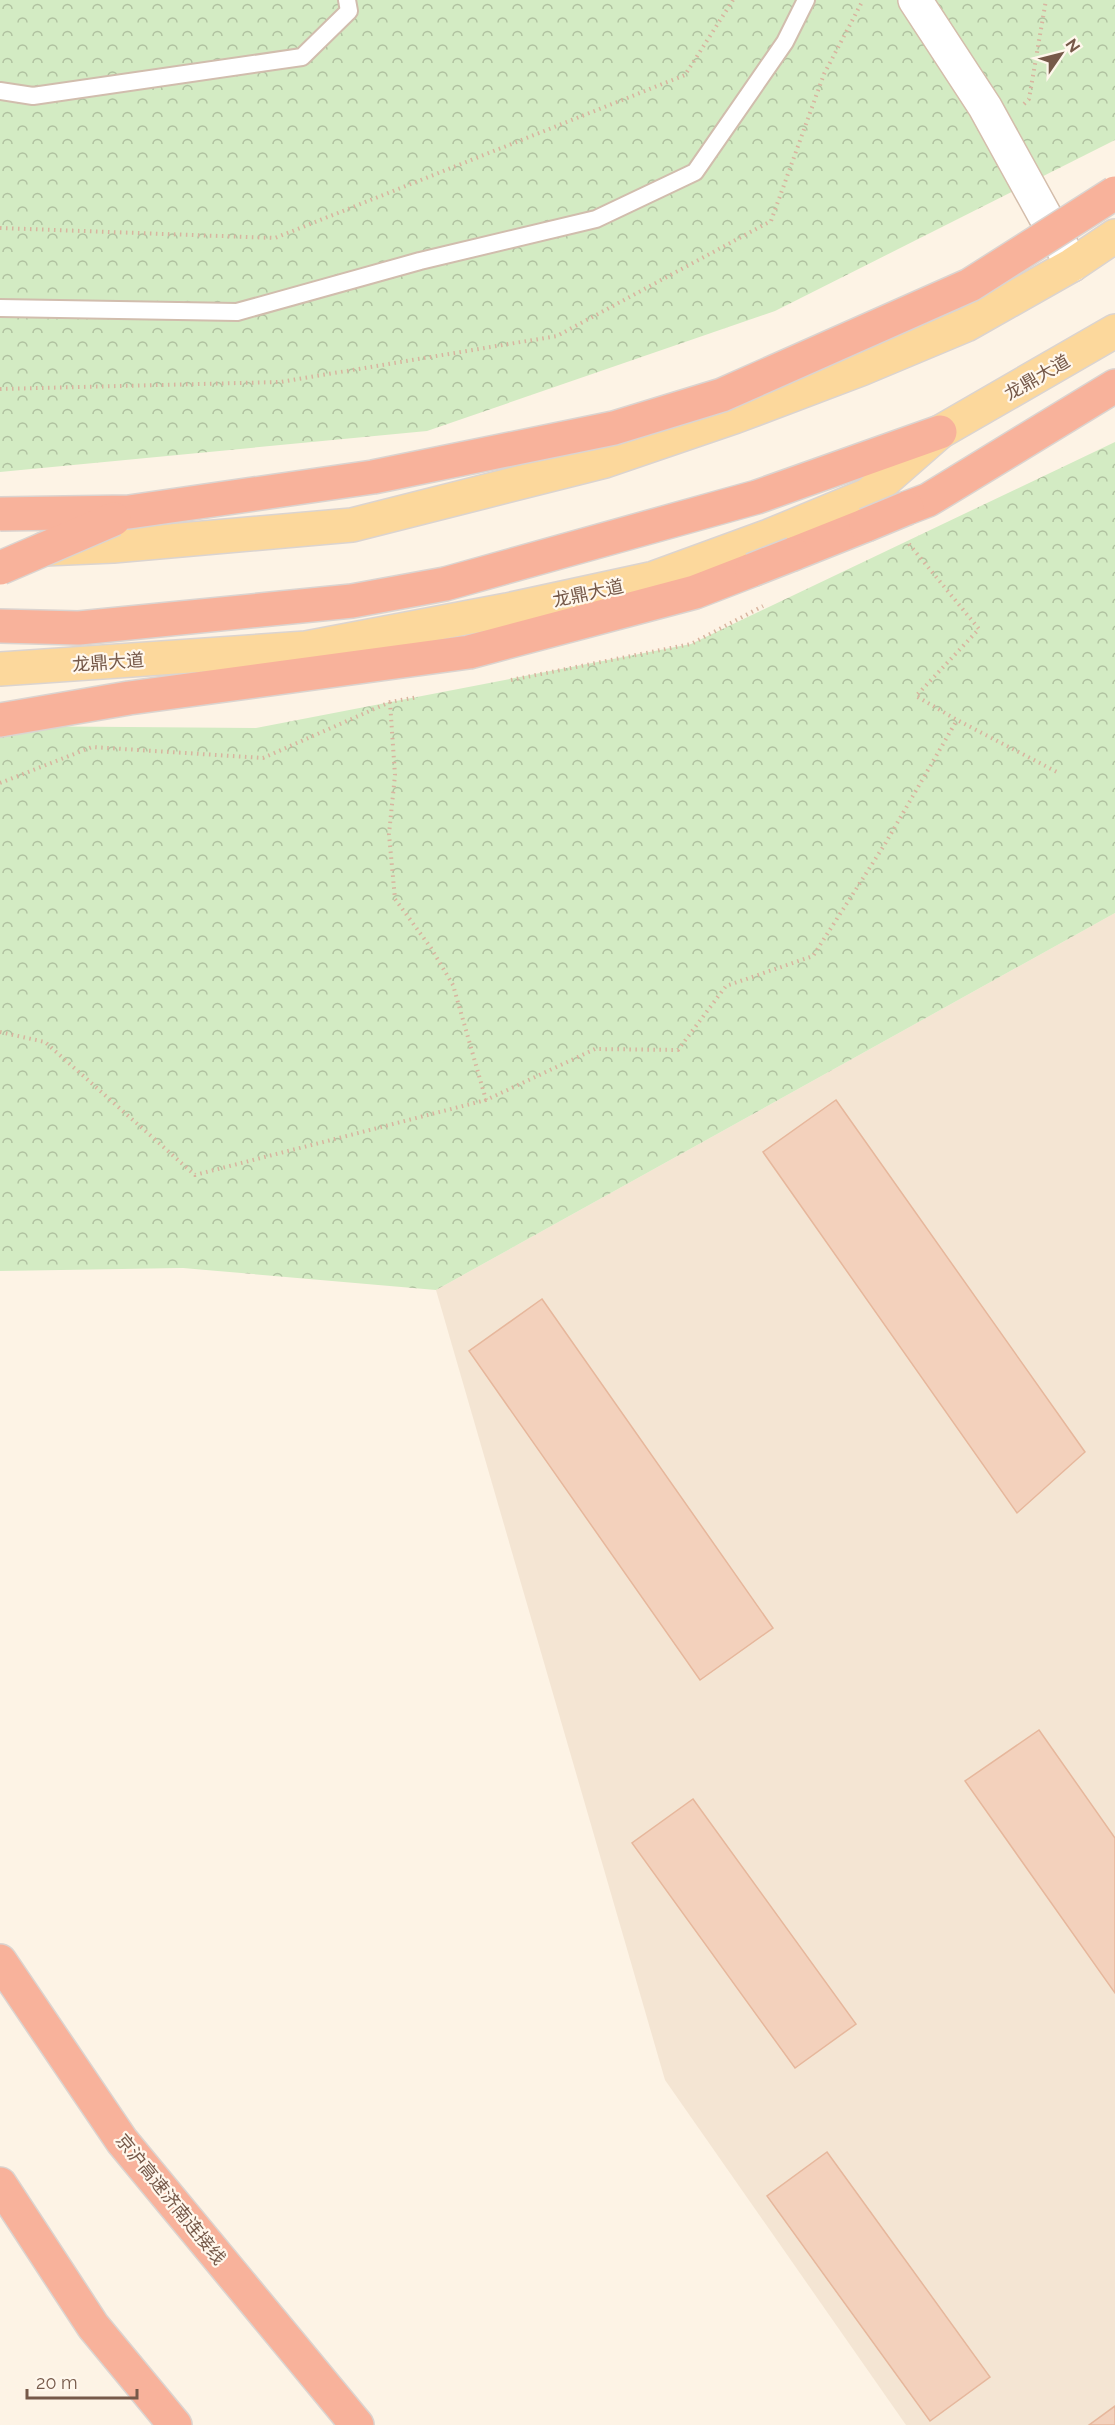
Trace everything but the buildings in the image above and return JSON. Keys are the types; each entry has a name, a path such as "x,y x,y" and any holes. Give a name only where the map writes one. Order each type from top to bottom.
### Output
{"highway":[{"path":"0,514 129,512 396,472 614,428 722,395 970,285 1115,193"},
{"path":"0,720 129,699 469,652 695,592 866,525 906,524 928,500 1115,386"},
{"path":"0,626 79,628 352,601 445,584 757,496 940,432"},
{"path":"0,568 129,512"},
{"name":"京沪高速济南连接线","path":"0,1961 122,2141 357,2425"},
{"path":"0,2184 93,2326 175,2425"}],"main road":[{"path":"0,551 114,546 352,525 605,461 734,417 966,326 1072,265 1115,236"},
{"name":"龙鼎大道","path":"0,669 306,648 507,610 654,578 769,536 868,495 940,432 1115,332"}],"street":[{"path":"915,0 992,120 1072,265"}],"lane":[{"path":"0,91 33,96 302,57 349,11 347,0"},
{"path":"0,308 237,312 420,261 596,219 694,172 785,42 806,0"}],"path":[{"path":"0,228 275,238 685,75 733,0"},
{"path":"0,389 280,382 557,336 771,221 824,74 863,0"},
{"path":"992,120 1029,99 1046,0"},
{"path":"906,524 979,629 916,696 1057,772"},
{"path":"390,702 395,775 389,834 395,899 431,948 453,986 486,1100"},
{"path":"0,1032 45,1042 195,1175 486,1100 595,1049 678,1050 726,986 813,956 885,844 957,720"}],"shaded area":[{"path":"1115,913 1115,2425 906,2425 665,2080 436,1290"}],"green space":[{"path":"0,0 1115,0 1115,140 775,311 427,431 0,472"},
{"path":"1115,442 1115,913 436,1290 183,1268 0,1271 0,726 256,728 691,644"}]}
